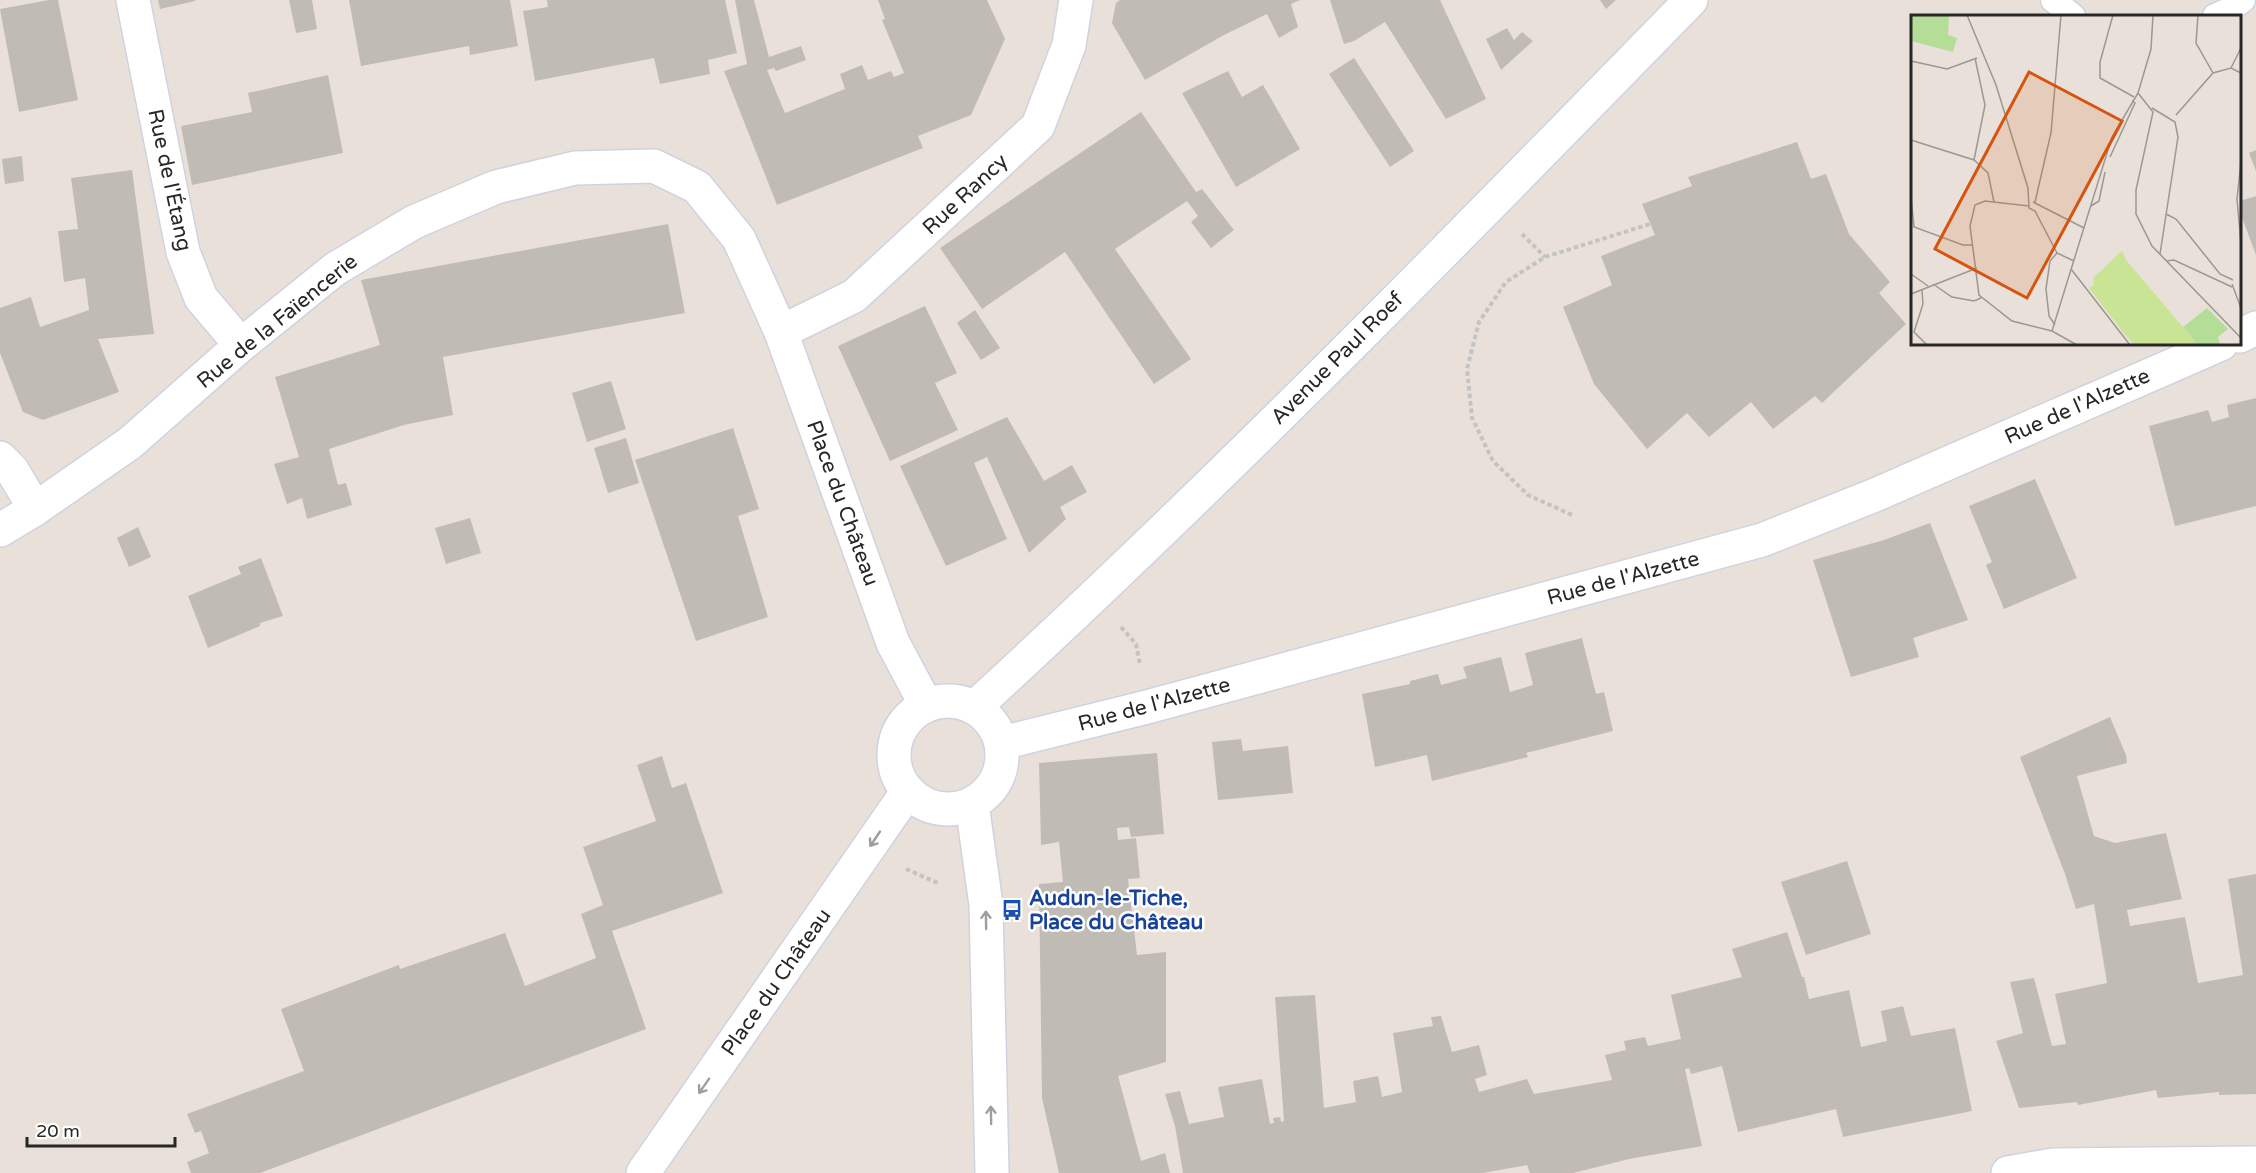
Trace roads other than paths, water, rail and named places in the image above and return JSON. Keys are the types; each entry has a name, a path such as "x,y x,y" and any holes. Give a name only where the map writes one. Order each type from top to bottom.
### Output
{"street":[{"name":"Rue de l'Étang","path":"134,0 183,252 201,298 241,345"},
{"name":"Rue Rancy","path":"781,332 854,296 1038,126 1069,45 1076,0"},
{"name":"Avenue Paul Roef","path":"975,707 1095,598 1492,204 1691,0"},
{"name":"Rue de la Faïencerie","path":"0,530 35,509 130,443 241,345 335,269 414,222 496,187 575,168 654,165 697,187 739,239 781,332"},
{"path":"2241,336 2256,328"},
{"name":"Place du Château","path":"781,332 893,643 926,705"},
{"name":"Rue de l'Alzette","path":"1002,743 1147,707 1762,540 1886,490 2219,345"},
{"path":"0,458 12,470 35,509"},
{"path":"951,700 975,707 992,722 1002,743 1001,767 991,789 972,804 949,810 926,805 908,791 897,774 893,753 898,734 909,716 926,705 951,700"},
{"name":"Place du Château","path":"643,1173 908,791"},
{"path":"972,804 986,905 992,1173"},
{"path":"2008,1173 2053,1165 2256,1163"}],"lane":[{"path":"2053,0 2072,15"},
{"path":"2217,15 2243,0"}],"place":[{"name":"Audun-le-Tiche, Place du Château","path":"1012,910"}]}
